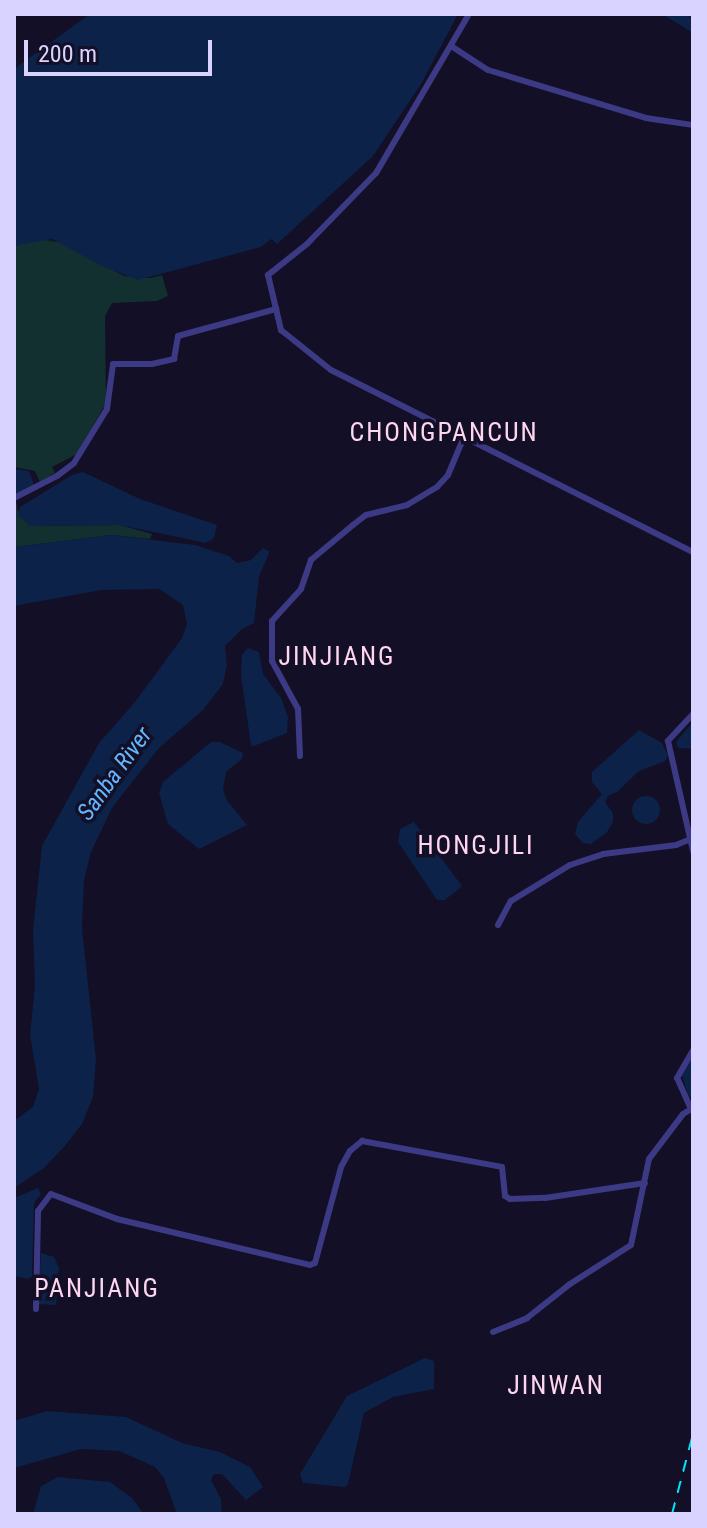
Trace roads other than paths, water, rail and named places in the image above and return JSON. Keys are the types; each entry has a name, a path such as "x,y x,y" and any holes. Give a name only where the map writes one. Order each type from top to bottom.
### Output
{"street":[{"path":"469,14 376,173 307,244 268,275 285,336 331,370 693,552"},
{"path":"451,46 488,70 646,118 693,125"},
{"path":"14,498 30,492 74,463 107,409 113,364 152,364 174,359 178,336 276,309"},
{"path":"300,756 298,709 272,661 272,621 301,589 310,561 353,525 366,515 407,505 437,487 448,475 464,437"},
{"path":"693,714 668,741 693,851"},
{"path":"498,925 511,901 570,865 603,854 676,845 691,839"},
{"path":"493,1332 527,1318 570,1284 630,1247 638,1225 649,1159 692,1108 677,1078 693,1050"},
{"path":"36,1309 38,1211 51,1194 117,1219 310,1265 315,1263 341,1167 360,1142 502,1167 508,1198 545,1198 645,1183"}],"water":[{"path":"90,14 458,14 421,84 373,156 277,244 271,239 261,247 138,280 104,267 52,239 14,246 14,69"},
{"path":"662,14 686,14 693,19 693,33"},
{"path":"14,469 29,471 34,485 14,495"},
{"path":"83,472 140,499 217,525 214,538 206,543 120,525 30,526 18,515 20,507 72,475"},
{"name":"Sanba River","path":"111,535 195,545 229,556 237,563 251,560 263,548 269,551 259,576 254,623 242,629 225,646 227,665 223,684 203,710 158,749 112,808 91,852 84,880 82,928 96,1059 93,1097 82,1124 64,1147 44,1168 14,1188 14,1121 33,1107 39,1089 30,1035 35,986 33,930 42,846 99,743 135,702 182,638 187,624 183,605 159,589 101,590 14,606 14,547"},
{"path":"248,648 259,652 263,674 281,698 288,717 287,733 254,746 251,745 241,675 242,655"},
{"path":"693,722 693,749 678,748 676,742"},
{"path":"639,730 662,743 668,755 665,761 639,771 617,792 608,796 605,802 613,813 613,822 607,832 591,844 583,843 575,834 578,822 602,794 592,782 592,772"},
{"path":"211,742 220,742 243,753 242,759 226,772 223,789 226,799 247,825 199,849 168,824 159,793 163,782"},
{"path":"646,796 656,800 660,810 656,820 646,824 636,820 632,810 636,800"},
{"path":"414,822 462,886 445,900 437,900 398,842 400,829"},
{"path":"693,1055 693,1095 689,1097 682,1075"},
{"path":"38,1188 41,1194 34,1203 32,1277 28,1279 14,1276 14,1198"},
{"path":"41,1253 54,1257 59,1268 56,1305 38,1304"},
{"path":"425,1358 434,1361 434,1389 393,1397 364,1413 348,1484 345,1487 303,1483 300,1474 347,1396"},
{"path":"47,1411 126,1417 182,1443 220,1452 250,1467 263,1487 246,1500 222,1474 214,1474 211,1480 221,1499 222,1514 177,1514 164,1478 155,1467 119,1451 81,1449 14,1468 14,1421"},
{"path":"58,1477 110,1482 132,1498 144,1514 33,1514 41,1486"}],"railway":[{"path":"672,1514 693,1434"}],"district":[{"name":"CHONGPANCUN","path":"444,433"},
{"name":"JINJIANG","path":"337,657"},
{"name":"HONGJILI","path":"476,846"},
{"name":"PANJIANG","path":"97,1289"},
{"name":"JINWAN","path":"556,1386"}]}
